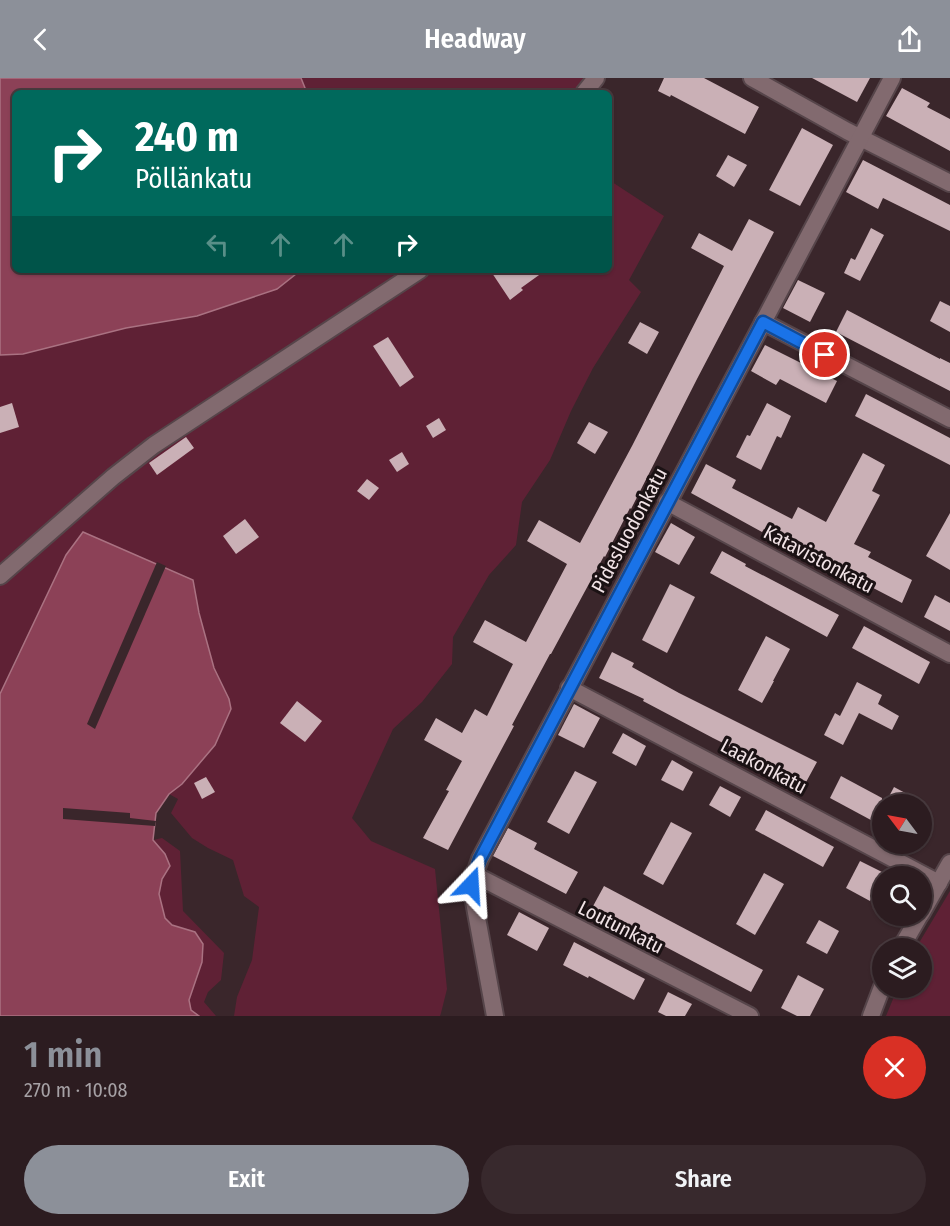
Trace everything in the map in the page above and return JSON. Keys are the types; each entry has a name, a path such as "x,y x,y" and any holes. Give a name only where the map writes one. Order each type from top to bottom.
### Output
{"street":[{"path":"586,90 596,78"},
{"path":"752,78 950,183"},
{"name":"Pidesluodonkatu","path":"495,1016 471,885 473,874 892,78"},
{"path":"0,576 97,491 154,445 415,273"},
{"path":"763,322 950,419"},
{"name":"Katavistonkatu","path":"667,502 950,654"},
{"name":"Laakonkatu","path":"569,688 939,883"},
{"path":"932,895 950,863"},
{"name":"Loutunkatu","path":"473,874 750,1016"},
{"path":"871,1016 878,998"}],"shaded area":[{"path":"0,78 301,78 306,90 12,90 12,273 297,273 277,289 197,316 126,328 23,354 0,355"},
{"path":"301,78 596,78 586,90 306,90"},
{"path":"612,182 664,216 629,280 641,292 593,368 550,460 522,502 516,545 489,575 453,637 452,664 422,702 393,729 352,818 371,841 435,869 447,989 440,1016 234,1016 237,997 252,960 259,907 244,896 233,860 192,838 171,813 178,799 169,794 182,784 215,745 231,709 229,699 214,668 199,613 193,580 19,652 0,694 0,355 23,354 126,328 197,316 277,289 297,273 612,273"},
{"path":"83,532 193,580 199,613 214,668 229,699 231,709 215,745 182,784 169,794 156,813 153,840 165,854 170,866 162,879 159,894 165,918 172,925 195,932 203,944 202,962 189,1000 191,1010 199,1016 0,1016 0,694 66,555"},
{"path":"162,838 180,851 183,911 224,953 221,980 208,992 204,1002 216,1016 144,1016 153,840"},
{"path":"950,891 950,1016 886,1016 893,998 932,998 932,938 922,938 929,926 932,926 932,921"}],"pier":[{"path":"157,562 166,566 95,729 87,724"},
{"path":"63,808 130,813 130,818 156,821 155,826 63,819"}],"building":[{"path":"664,78 704,78 759,107 745,134 671,95 670,97 658,91"},
{"path":"812,78 870,78 857,102"},
{"path":"902,88 930,103 927,107 950,119 950,151 886,116"},
{"path":"802,128 833,145 800,206 769,190"},
{"path":"728,155 747,165 734,187 716,176"},
{"path":"863,160 950,205 950,231 883,198 878,209 846,192"},
{"path":"749,219 774,232 631,509 550,654 448,850 423,838 449,791 446,790 462,761 424,740 436,718 462,733 475,709 487,716 513,664 473,642 485,620 526,642 567,564 527,541 539,520 580,543 724,266 691,248 699,233 732,251"},
{"path":"871,228 884,235 860,281 844,273 851,258 855,260"},
{"path":"492,273 542,273 521,288 523,290 510,300"},
{"path":"798,280 825,293 810,322 783,308"},
{"path":"940,301 950,306 950,332 930,321"},
{"path":"847,310 950,363 950,391 836,332"},
{"path":"640,322 659,332 647,354 628,343"},
{"path":"388,337 414,377 400,387 373,346"},
{"path":"765,345 837,381 826,403 780,379 776,385 751,371"},
{"path":"866,394 950,438 950,465 855,416"},
{"path":"12,403 19,427 0,433 0,407"},
{"path":"767,403 791,416 781,438 777,436 761,470 736,457"},
{"path":"439,418 446,430 433,438 426,426"},
{"path":"589,422 608,432 595,454 577,443"},
{"path":"186,437 194,448 157,475 149,463"},
{"path":"402,452 409,464 397,472 389,460"},
{"path":"863,453 885,465 872,491 880,495 854,544 871,552 868,557 912,580 902,603 831,566 832,564 764,529 762,532 691,493 706,464 736,480 732,488 792,519 798,507 826,522"},
{"path":"367,479 379,488 369,500 357,491"},
{"path":"950,513 950,570 926,556"},
{"path":"245,519 259,537 236,554 223,536"},
{"path":"671,523 695,537 679,565 655,552"},
{"path":"722,551 746,564 745,566 839,615 827,637 710,573"},
{"path":"670,584 695,597 667,653 642,640"},
{"path":"935,595 950,603 950,631 924,617"},
{"path":"864,626 930,662 919,684 852,648"},
{"path":"766,636 790,649 762,703 738,690"},
{"path":"612,652 634,663 632,667 679,693 817,762 805,784 713,738 643,701 644,699 599,678"},
{"path":"857,682 882,695 878,704 899,716 892,730 859,713 843,745 824,735 835,713 840,716"},
{"path":"297,701 322,721 305,742 280,723"},
{"path":"574,704 600,718 584,748 558,735"},
{"path":"623,733 646,746 636,766 612,753"},
{"path":"672,760 693,772 683,791 661,780"},
{"path":"575,771 597,782 569,834 547,822"},
{"path":"841,776 875,794 872,794 872,821 830,798"},
{"path":"206,777 215,792 202,799 194,783"},
{"path":"720,786 741,797 730,817 709,805"},
{"path":"894,787 907,794 890,794"},
{"path":"766,810 834,847 823,867 755,830"},
{"path":"671,822 692,833 663,885 643,874"},
{"path":"508,828 537,843 534,849 578,872 566,894 493,856"},
{"path":"860,861 872,867 870,901 846,888"},
{"path":"764,873 784,884 755,935 736,924"},
{"path":"604,886 763,970 751,992 592,908"},
{"path":"519,912 549,928 537,951 507,935"},
{"path":"819,920 839,931 827,954 806,943"},
{"path":"574,942 645,979 634,1000 563,965"},
{"path":"798,975 824,989 810,1016 797,1016 781,1008"},
{"path":"668,992 692,1004 685,1016 666,1016 658,1012"}],"route":[{"path":"471,885 480,859 763,322 825,355"}]}
